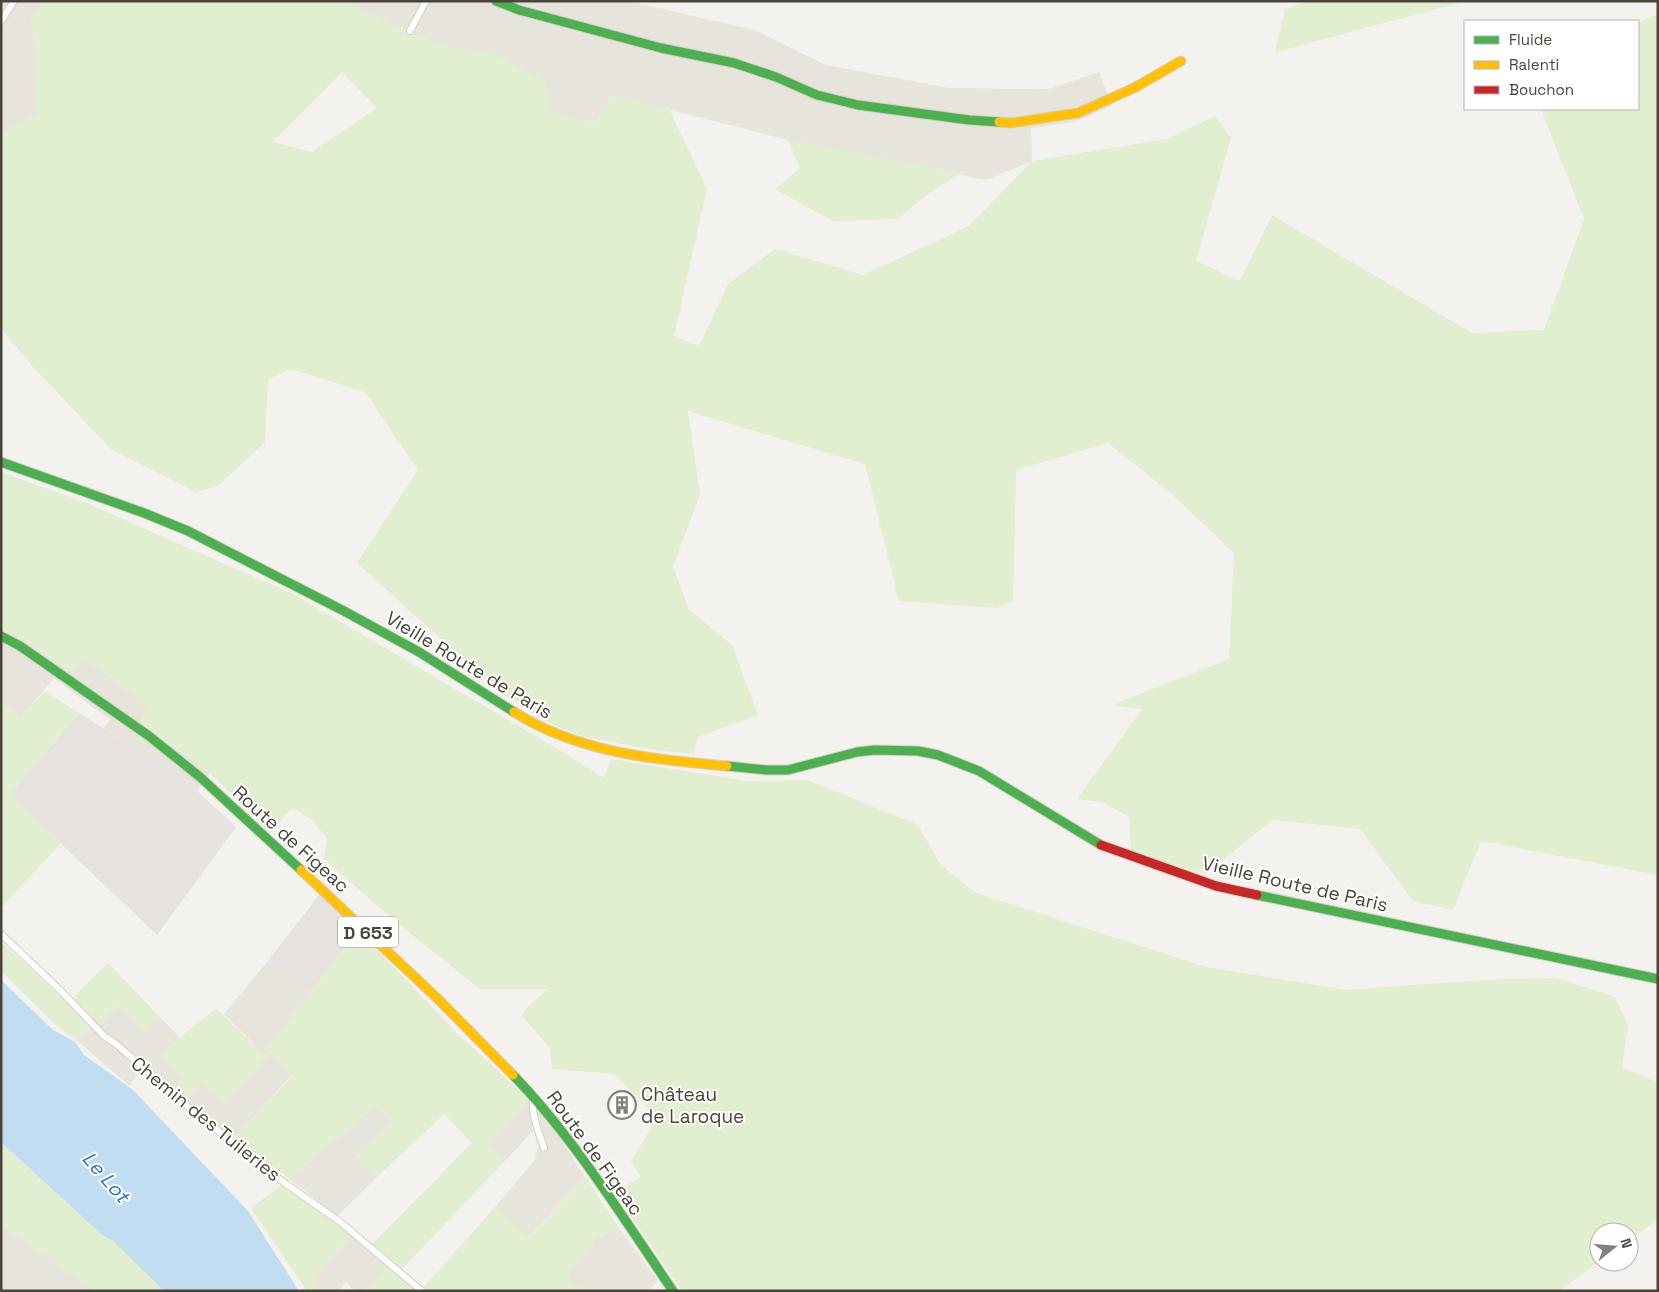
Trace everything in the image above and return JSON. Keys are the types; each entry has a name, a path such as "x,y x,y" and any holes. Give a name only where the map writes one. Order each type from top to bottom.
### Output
{"street":[{"path":"1,20 14,1"},
{"path":"410,31 426,1"},
{"path":"496,1 519,10 661,48 734,63 776,77 822,96 858,105 969,120 1011,123 1058,117 1078,112 1103,103 1134,88 1181,61"},
{"name":"Vieille Route de Paris","path":"1,462 144,513 188,531 402,643 534,724 581,743 615,752 702,764 766,770 788,770 857,752 875,750 918,751 938,755 979,771 1098,844 1216,886 1299,905 1658,979"},
{"name":"Route de Figeac","path":"1,636 20,646 92,695 149,736 200,778 340,905 438,999 534,1097 560,1128 674,1291"},
{"name":"Chemin des Tuileries","path":"1,934 60,990 104,1036 116,1044 194,1112 286,1184 339,1221 422,1291"},
{"path":"534,1097 532,1100 535,1118 544,1148"}],"shaded area":[{"path":"1,1 44,1 44,6 31,14 35,55 36,115 1,134"},
{"path":"340,1 628,1 754,30 826,65 949,88 1049,89 1099,72 1112,106 1074,122 1031,128 1032,161 986,180 788,140 612,95 594,123 548,112 545,80 463,84"},
{"path":"1,628 73,673 84,658 149,707 140,723 210,773 197,791 180,775 104,728 110,720 54,678 21,718 1,703"},
{"path":"79,713 180,775 236,827 157,935 10,795"},
{"path":"320,894 358,930 310,993 268,961"},
{"path":"268,961 310,993 267,1049 293,1074 234,1138 186,1100 201,1083 267,1057 224,1014"},
{"path":"120,1004 144,1030 159,1016 180,1038 158,1056 182,1077 172,1089 141,1070 130,1086 75,1039 98,1025"},
{"path":"529,1100 549,1122 586,1178 528,1237 496,1206 535,1160 538,1147 534,1130 503,1163 487,1145"},
{"path":"376,1105 393,1122 357,1156 377,1177 337,1216 290,1179"},
{"path":"1,1225 96,1291 1,1291"},
{"path":"619,1228 658,1281 647,1291 583,1291 569,1279 569,1273 592,1246 593,1240"},
{"path":"351,1235 388,1266 364,1291 355,1291 346,1282 339,1291 321,1291 312,1281"}],"green space":[{"path":"44,1 340,1 446,46 495,54 545,80 549,112 594,123 612,95 669,109 707,188 674,336 699,346 728,284 775,249 863,275 969,226 1032,161 1167,139 1215,116 1231,138 1196,261 1240,281 1272,215 1472,333 1544,330 1584,219 1541,110 1639,110 1639,23 1658,14 1658,875 1481,841 1453,910 1413,901 1360,829 1273,820 1205,874 1131,852 1129,817 1103,802 1077,799 1142,709 1112,705 1229,659 1234,553 1172,494 1108,443 1016,470 1013,601 997,608 899,601 865,464 688,411 700,495 673,566 689,610 732,645 758,715 698,737 694,754 662,751 584,737 543,720 498,691 357,563 418,470 365,392 291,369 268,380 265,442 218,486 196,492 112,450 33,367 1,328 1,134 36,115 35,55 31,14 44,6","holes":["342,72 377,108 312,152 273,142"]},
{"path":"1308,1 1467,1 1275,52 1285,9"},
{"path":"788,140 960,173 925,196 898,219 833,221 775,189 800,168"},
{"path":"1,472 84,502 293,594 604,778 611,759 747,781 807,780 918,825 940,864 976,893 1206,967 1347,990 1482,980 1556,978 1615,997 1628,1025 1622,1068 1658,1082 1658,1219 1639,1233 1639,1222 1589,1222 1589,1269 1559,1291 682,1291 614,1191 641,1178 631,1161 658,1117 614,1074 552,1069 550,1048 522,1016 526,1009 547,989 480,989 396,922 324,859 327,839 313,820 292,808 270,833 210,773 140,722 148,707 84,658 73,673 1,628"},
{"path":"45,691 79,713 10,795 61,843 1,908 1,703 21,718"},
{"path":"358,930 459,1035 529,1100 487,1145 503,1163 402,1269 372,1244 472,1143 444,1114 377,1177 356,1156 393,1122 376,1105 290,1179 234,1138 293,1075 267,1049"},
{"path":"1,941 93,1028 75,1039 58,1027 1,971"},
{"path":"108,963 159,1016 144,1030 120,1004 98,1025 73,998"},
{"path":"216,1008 267,1057 225,1103 201,1083 186,1100 172,1089 182,1077 158,1056"},
{"path":"1,1142 101,1234 113,1241 164,1291 96,1291 1,1225"},
{"path":"586,1178 619,1228 593,1240 593,1246 569,1273 570,1279 583,1291 429,1291 424,1287 496,1206 529,1237"},
{"path":"282,1185 351,1235 312,1281 321,1291 307,1291 251,1208"},
{"path":"388,1266 416,1291 364,1291"}],"water":[{"name":"Le Lot","path":"1,980 53,1030 75,1042 84,1055 132,1089 248,1211 299,1291 164,1291 113,1241 101,1234 1,1142"}],"traffic: fast":[{"path":"496,1 519,10 661,48 734,63 776,77 817,95 858,105 969,120 999,122"},
{"path":"1,462 144,513 188,531 344,611 419,652 514,712"},
{"path":"1,636 20,646 149,736 200,777 301,870"},
{"path":"727,766 788,770 857,752 875,750 918,751 938,755 979,771 1101,845"},
{"path":"1257,895 1658,979"},
{"path":"513,1075 578,1152 673,1291"}],"traffic: slow":[{"path":"999,122 1011,123 1078,113 1134,88 1181,61"},
{"path":"514,712 538,726 590,745 617,752 672,761 727,766"},
{"path":"301,870 438,999 513,1075"}],"traffic: jam":[{"path":"1101,845 1216,886 1257,895"}],"place":[{"name":"Château de Laroque","path":"622,1105"}]}
